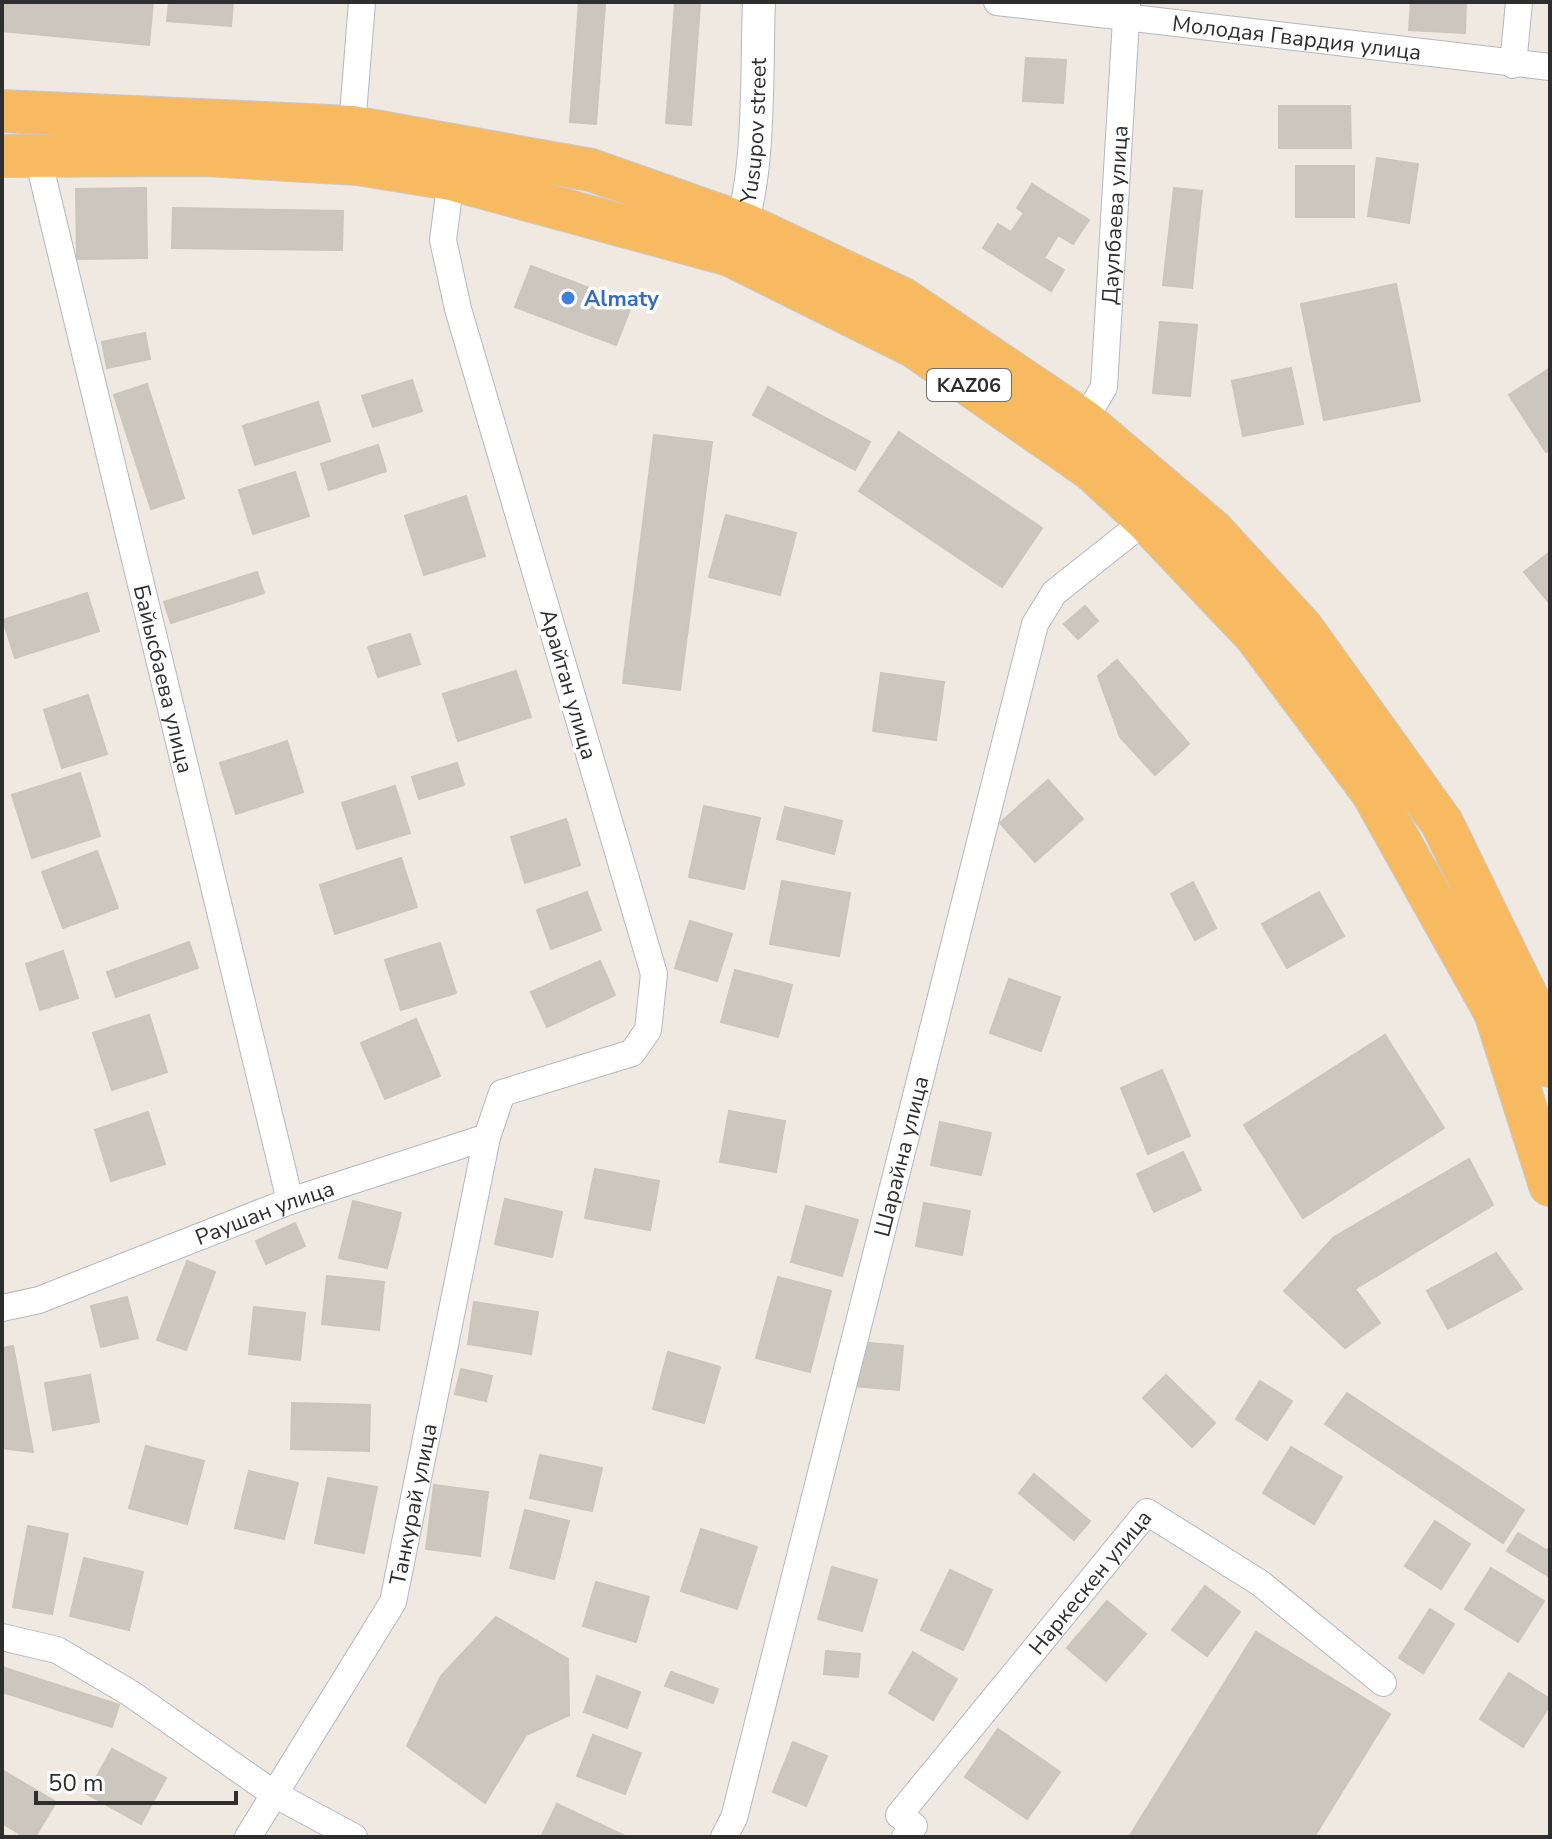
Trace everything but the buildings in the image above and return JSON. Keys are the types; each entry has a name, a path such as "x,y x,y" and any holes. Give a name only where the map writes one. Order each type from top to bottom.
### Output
{"highway":[{"name":"KАZ06","path":"2,111 352,127 591,170 737,240 915,347 1092,470 1146,520 1255,635 1372,792 1495,1012 1550,1185"},
{"name":"KАZ06","path":"20,157 206,155 358,164 451,179 737,240 903,299 1084,421 1213,531 1302,628 1442,823 1539,996 1550,1066"}],"street":[{"path":"352,127 362,2"},
{"name":"Yusupov street","path":"737,240 750,191 759,2"},
{"name":"Молодая Гвардия улица","path":"997,2 1127,10 1513,65 1550,67"},
{"path":"1513,65 1519,2"},
{"name":"Даулбаева улица","path":"1084,421 1104,387 1127,10"},
{"name":"Байысбаева улица","path":"20,157 290,1201"},
{"name":"Арайтан улица","path":"451,179 443,240 458,309 654,974 648,1030 632,1053 502,1093 487,1137"},
{"name":"Шарайна улица","path":"724,1837 734,1818 1035,624 1054,593 1146,520"},
{"name":"Раушан улица","path":"2,1308 39,1300 290,1201 487,1137"},
{"name":"Танкурай улица","path":"248,1837 393,1602 487,1137"},
{"name":"Наркескен улица","path":"905,1837 914,1826 899,1815 1147,1512 1260,1583 1383,1683"},
{"path":"2,1637 57,1650 130,1693 274,1794 354,1837"}],"place":[{"name":"Almaty","path":"568,298"}]}
